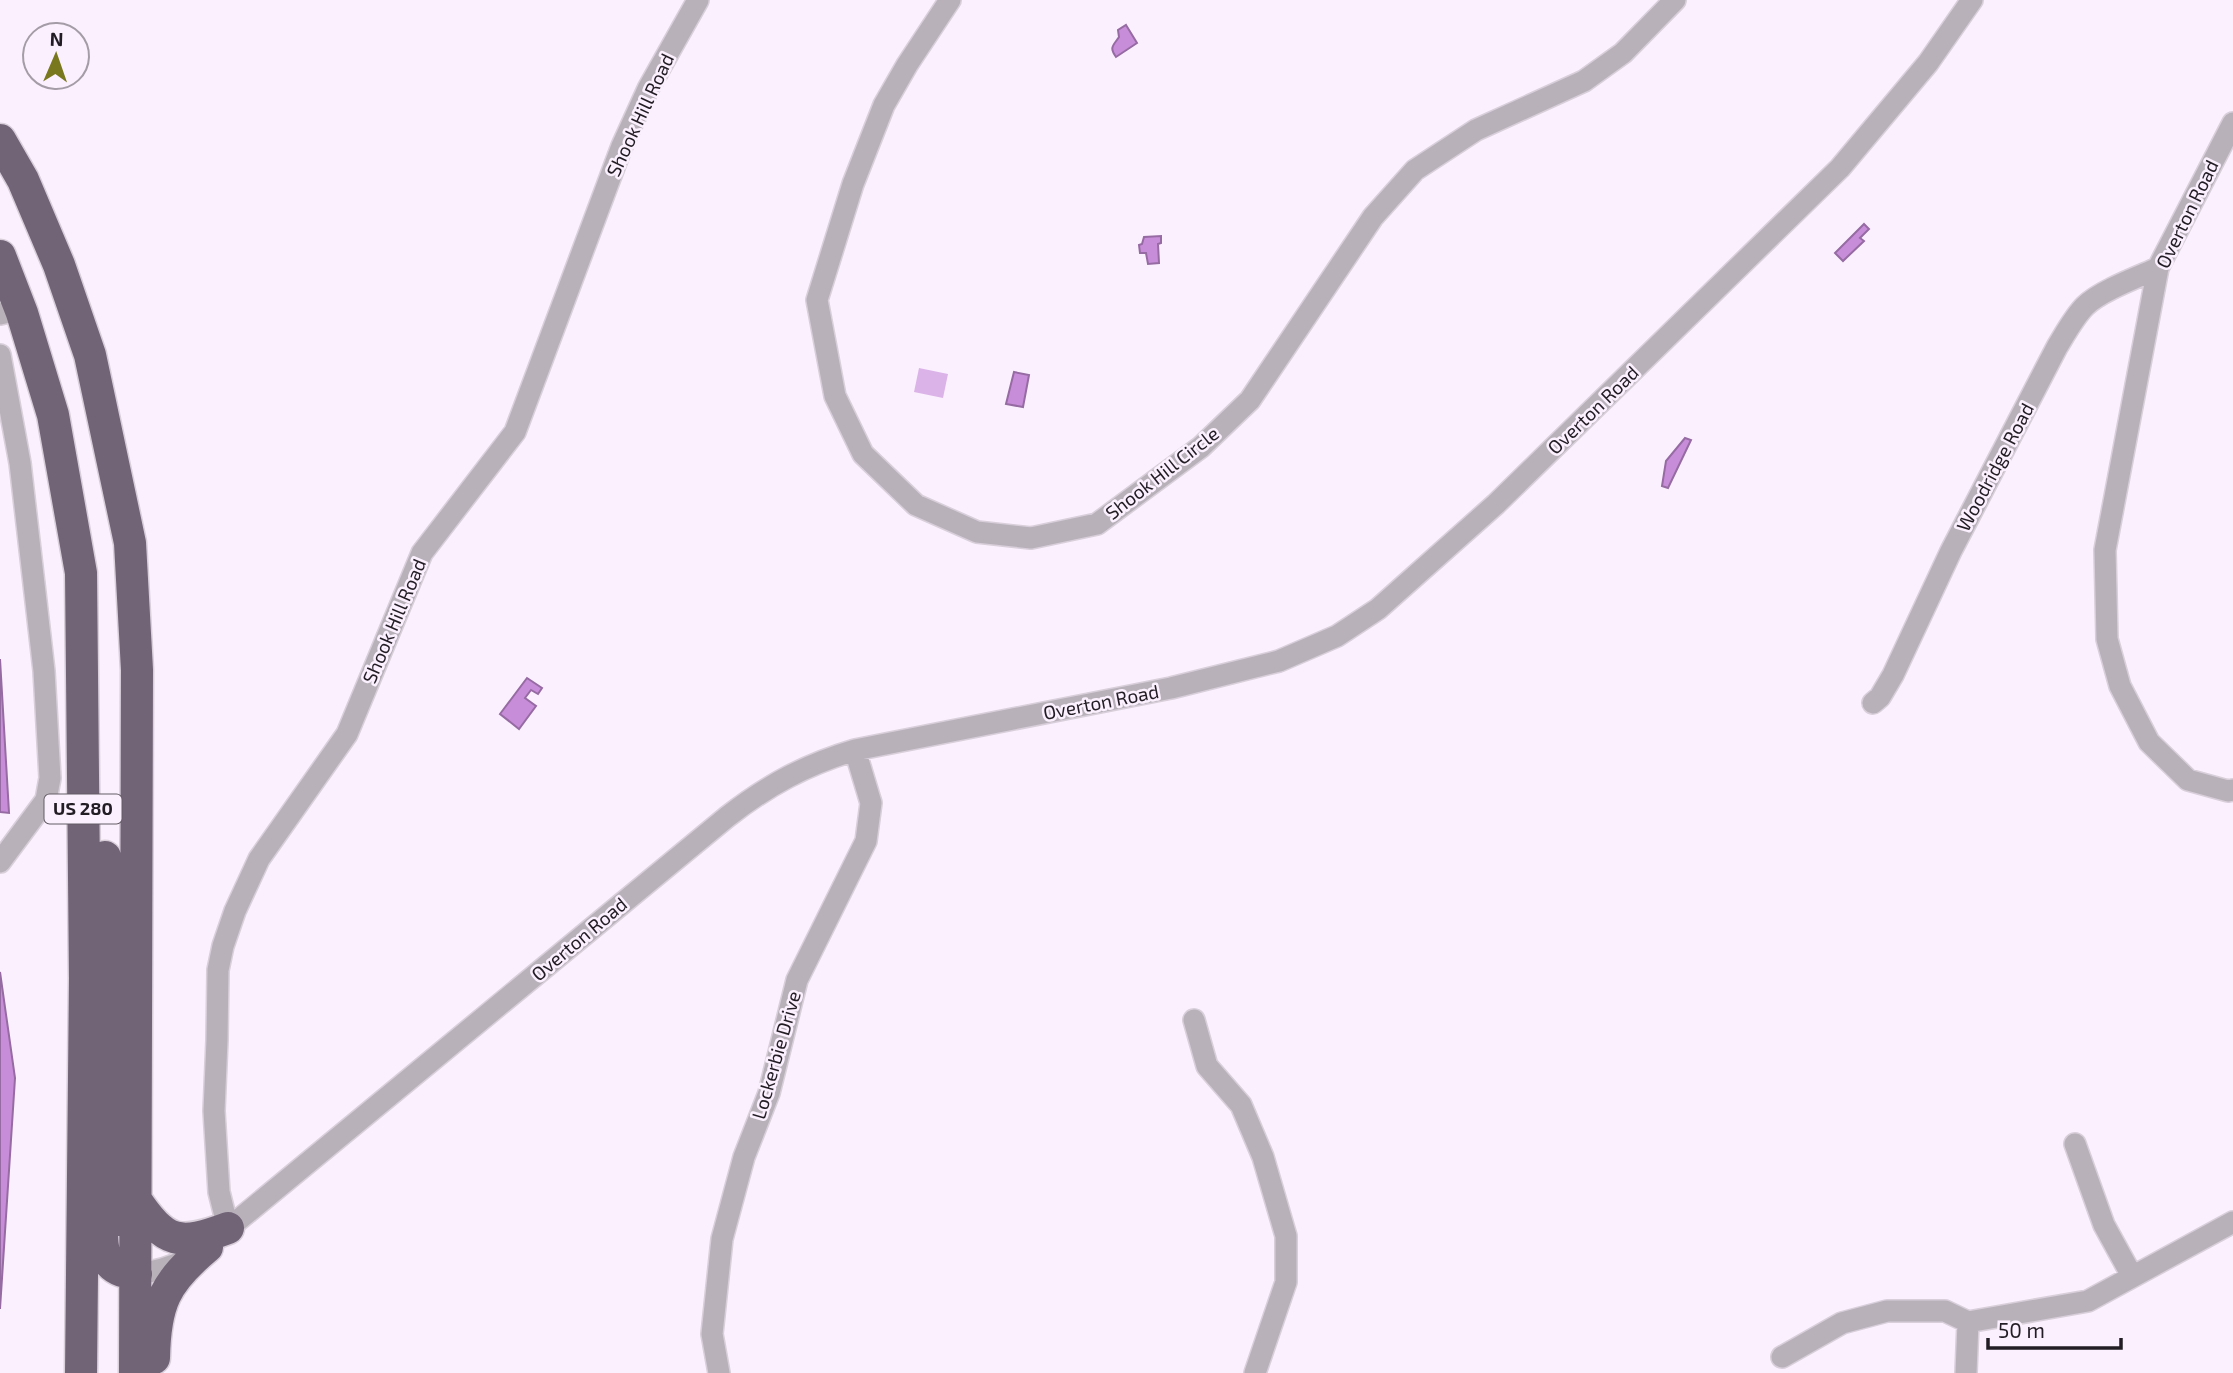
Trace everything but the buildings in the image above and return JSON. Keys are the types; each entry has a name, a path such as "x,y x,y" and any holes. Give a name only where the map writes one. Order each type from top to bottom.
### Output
{"highway":[{"name":"US 280","path":"0,140 23,180 59,265 90,355 130,543 137,670 135,1373"},
{"name":"US 280","path":"0,256 10,311 53,415 81,573 85,978 81,1373"},
{"path":"81,573 96,694 103,794 109,1064 107,1169 102,1214 103,1253 109,1264 123,1272 136,1273"},
{"path":"107,1169 111,1208 118,1220 126,1218 136,1200 162,1232 182,1240 218,1238"},
{"path":"153,1373 155,1325 168,1287 184,1266 218,1238"}],"street":[{"name":"Shook Hill Road","path":"218,1238 219,1192 214,1111 218,970 235,911 259,859 347,734 422,553 515,432 622,146 649,89 698,0"},
{"name":"Shook Hill Circle","path":"950,0 884,105 853,184 817,300 835,396 863,454 916,505 977,532 1031,538 1097,524 1201,447 1250,400 1373,218 1415,170 1476,130 1584,81 1623,53 1675,0"},
{"name":"Overton Road","path":"136,1273 154,1272 174,1266 218,1238 759,792 809,767 855,750 1183,685 1279,661 1337,636 1378,609 1496,504 1840,168 1927,63 1972,0"},
{"name":"Overton Road","path":"2233,122 2158,268 2105,550 2107,639 2120,686 2149,742 2188,780 2233,790"},
{"name":"Woodridge Road","path":"1873,703 1880,697 1893,675 1951,551 2064,336 2085,305 2158,268"},
{"path":"0,355 20,463 44,671 50,778 46,800 0,862"},
{"name":"Lockerbie Drive","path":"719,1373 712,1334 722,1239 744,1157 769,1093 797,980 866,841 871,803 855,750"},
{"path":"1194,1020 1206,1066 1241,1105 1263,1157 1286,1236 1286,1282 1255,1373"},
{"path":"2075,1144 2104,1225 2132,1276"},
{"path":"1782,1357 1842,1323 1887,1311 1945,1311 1968,1322 2088,1301 2233,1222"},
{"path":"1966,1373 1968,1322"}],"shaded area":[{"path":"1126,25 1137,43 1116,57 1113,47 1119,37 1118,30"},
{"path":"1864,224 1869,229 1860,238 1864,241 1843,261 1835,253"},
{"path":"1161,236 1161,243 1158,244 1159,263 1148,264 1146,253 1140,253 1139,245 1144,237"},
{"path":"919,368 948,374 943,398 914,392"},
{"path":"1014,372 1029,375 1023,407 1006,404"},
{"path":"1685,438 1691,440 1668,488 1662,486 1666,461"},
{"path":"0,659 9,813 0,812"},
{"path":"527,678 542,688 538,694 531,690 525,698 536,706 519,729 500,714"},
{"path":"0,972 15,1078 0,1309"}]}
